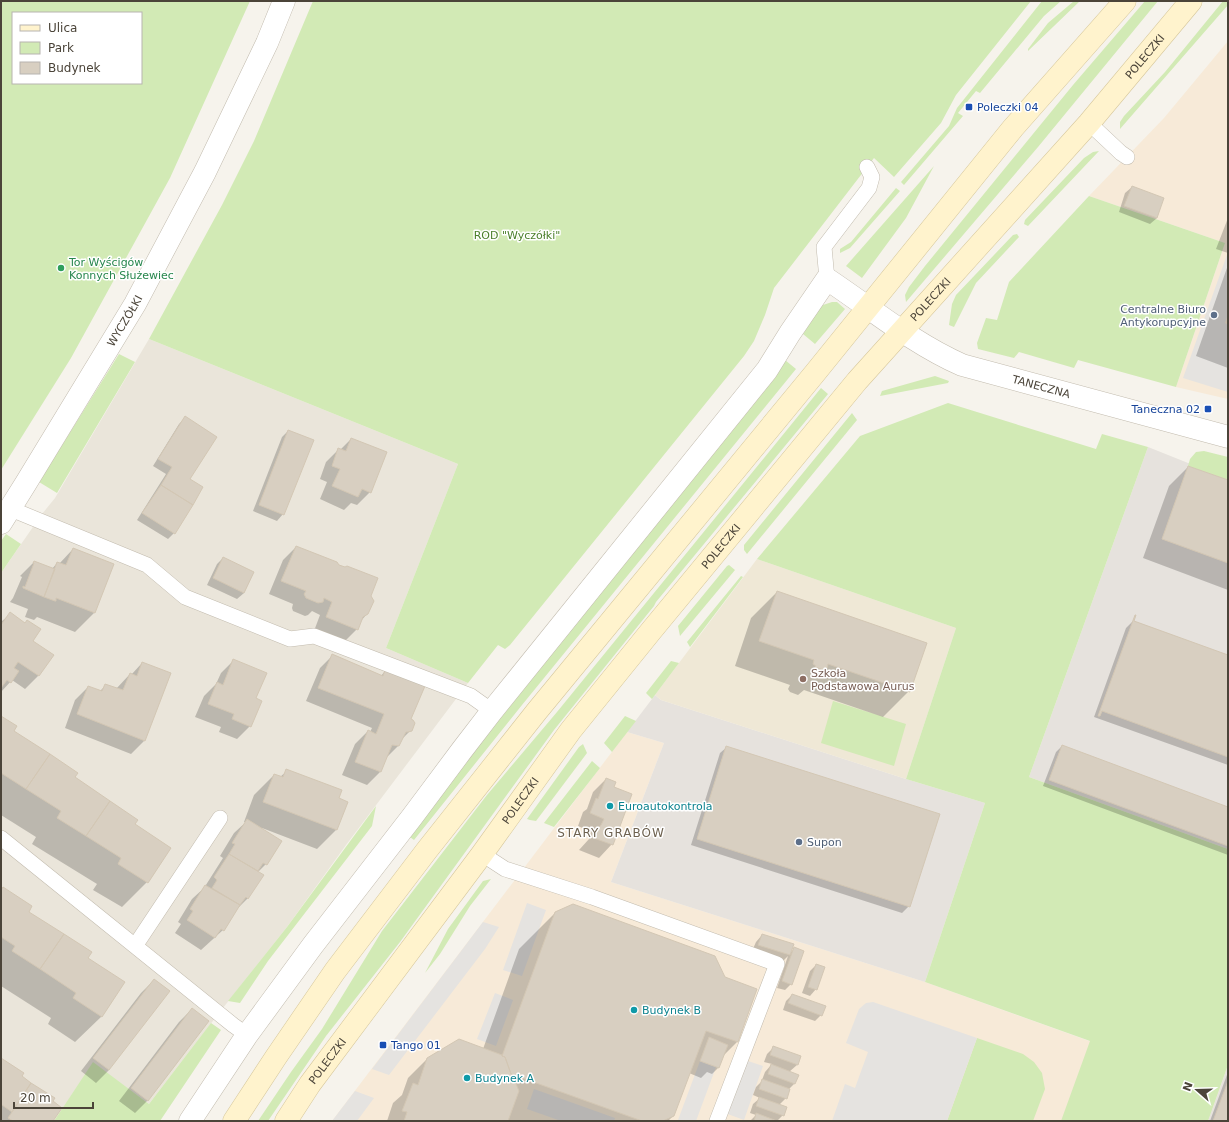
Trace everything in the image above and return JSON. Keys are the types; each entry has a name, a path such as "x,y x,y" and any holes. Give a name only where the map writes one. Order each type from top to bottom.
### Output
{"main road":[{"path":"234,1121 335,971 427,850 537,711 1013,128 1125,1"},
{"name":"POLECZKI","path":"286,1121 310,1084 482,854 571,730 618,671 844,396 1088,123 1191,1"}],"street":[{"name":"WYCZÓŁKI","path":"6,516 135,304 205,172 266,43 284,1"},
{"path":"190,1121 247,1034 313,945 492,711 767,370 790,333 828,279 868,307"},
{"name":"TANECZNA","path":"868,307 941,356 962,365 1228,437"}],"lane":[{"path":"1088,123 1127,157"},
{"path":"828,279 824,247 870,188 872,177 868,167"},
{"path":"6,516 147,565 185,597 290,639 314,636 471,696 492,711"},
{"path":"135,946 220,818"},
{"path":"1,838 223,1017 247,1034"},
{"path":"482,854 506,869 592,897 777,964 717,1121"}],"shaded area":[{"name":"Centralne Biuro Antykorupcyjne","path":"1228,41 1228,399 1176,387 1225,243 1089,196 1164,118"},
{"path":"1228,252 1228,314 1225,323 1228,325 1228,392 1183,378"},
{"path":"149,339 458,464 386,648 468,683 346,845 287,927 149,1104 93,1063 54,1121 1,1121 1,573 42,514 55,498"},
{"path":"1148,447 1188,463 1202,460 1228,467 1228,849 1029,777"},
{"name":"Szkoła Podstawowa Aurus","path":"757,559 956,628 906,779 661,700 655,695"},
{"name":"Supon","path":"655,695 661,700 985,803 925,982 611,882 664,743 627,732"},
{"path":"627,732 664,743 611,882 925,982 1220,1088 1208,1121 332,1121"},
{"path":"527,903 546,910 522,976 503,970"},
{"path":"483,922 499,927 485,949 389,1075 372,1069"},
{"path":"495,993 513,1000 496,1046 477,1039"},
{"path":"873,1002 977,1038 947,1121 832,1121 845,1084 855,1088 868,1052 846,1043 859,1009 866,1003"},
{"path":"745,1060 763,1066 744,1120 725,1113"},
{"path":"700,1061 716,1067 696,1121 678,1120"},
{"path":"1228,1065 1228,1121 1208,1121 1220,1088"},
{"path":"534,1089 615,1118 614,1121 561,1121 527,1109"},
{"path":"355,1091 374,1098 357,1121 332,1121"}],"green space":[{"name":"Tor Wyścigów Konnych Służewiec","path":"1,1 250,1 170,178 71,358 1,470"},
{"name":"ROD \"Wyczółki\"","path":"313,1 1031,1 956,95 941,123 894,177 874,158 774,288 754,341 744,356 510,645 505,649 498,645 468,683 386,648 458,464 149,339 222,205 254,141"},
{"path":"1042,1 1061,1 1044,16 980,93 976,91 958,113 963,116 904,185 901,182 949,126 957,108"},
{"path":"1074,1 1080,1 1028,51 1048,23"},
{"path":"1145,1 1158,1 1038,147 906,302 905,295 909,287 925,266 1073,85"},
{"path":"1223,1 1228,1 1228,5 1120,129 1120,122 1124,116 1165,72"},
{"path":"1099,151 1028,226 1024,224 1025,220 1084,158 1093,152"},
{"path":"934,166 906,218 862,278 846,266"},
{"path":"896,188 900,191 850,248 840,253 840,249 851,242"},
{"path":"1089,196 1225,243 1176,387 1078,360 1074,368 1019,352 1014,358 978,349 977,343 986,318 997,320 1009,282"},
{"path":"1017,234 1019,237 976,283 954,327 949,325 952,304 956,295 1013,235"},
{"path":"837,302 845,309 815,344 803,334 818,310 823,305"},
{"path":"119,354 135,362 57,493 39,482"},
{"path":"785,360 796,369 414,840 407,835 508,702"},
{"path":"935,376 949,381 948,383 880,396 882,391"},
{"path":"821,388 828,394 656,602 554,730 400,942 326,1036 268,1121 258,1121 322,1029 382,931 487,795 557,712"},
{"path":"948,403 1096,449 1102,434 1148,447 1029,777 1228,849 1228,1065 1208,1121 1061,1121 1090,1041 925,982 985,803 906,779 956,628 757,559 860,436"},
{"path":"852,413 857,420 747,554 744,550 744,545"},
{"path":"1204,451 1228,457 1228,480 1188,466 1190,459 1196,452"},
{"path":"6,534 21,544 1,573 1,541"},
{"path":"729,565 735,570 680,636 678,626"},
{"path":"741,576 743,577 690,647 687,642"},
{"path":"671,661 679,663 652,699 646,693"},
{"path":"833,701 906,724 894,766 821,743"},
{"path":"625,716 636,721 612,752 604,743"},
{"path":"583,744 587,753 536,821 527,819 579,747"},
{"path":"592,761 600,768 554,827 544,823"},
{"path":"376,806 372,826 268,961 240,1003 228,1001 287,927"},
{"path":"491,879 470,906 440,954 425,973 448,929 483,881"},
{"path":"211,1023 221,1030 160,1121 54,1121 93,1062 149,1104"},
{"path":"977,1038 1023,1054 1034,1062 1042,1073 1045,1089 1033,1121 947,1121"}],"building":[{"path":"1132,186 1164,198 1157,218 1124,206"},
{"path":"185,416 217,437 190,479 203,487 193,505 161,485 172,467 158,459"},
{"path":"288,430 314,440 284,515 259,505"},
{"path":"351,438 387,452 371,493 362,489 358,497 332,486 340,469 332,466 338,448 346,451"},
{"path":"1188,466 1228,480 1228,563 1162,539"},
{"path":"161,485 193,505 175,534 142,513"},
{"path":"296,546 337,562 339,565 345,567 347,566 378,578 371,596 374,601 368,614 363,617 358,630 326,617 332,602 324,598 323,602 318,603 306,598 304,594 306,591 281,581"},
{"path":"73,548 114,564 95,613 56,598 55,601 44,597 57,562 66,565"},
{"path":"223,557 254,572 244,593 213,578"},
{"path":"34,561 55,569 44,597 23,588 23,586 25,587"},
{"path":"777,591 927,643 910,692 828,664 827,668 824,670 815,667 816,666 813,664 814,660 759,641"},
{"path":"10,612 25,623 27,620 41,629 33,641 54,655 39,676 18,662 14,668 19,671 11,683 7,680 1,688 1,625"},
{"path":"1135,615 1134,621 1228,655 1228,757 1102,711 1100,716 1098,716"},
{"path":"332,654 383,676 385,670 425,686 411,719 415,723 412,731 406,732 399,746 392,745 381,772 355,762 368,730 376,734 384,714 318,688"},
{"path":"233,659 267,673 256,698 262,701 251,727 232,719 234,714 208,704 217,682 223,685"},
{"path":"142,662 171,673 145,741 77,714 88,686 102,691 105,684 123,690 130,673 137,676"},
{"path":"1,716 17,726 14,731 50,754 26,789 1,773"},
{"path":"1062,745 1228,807 1228,846 1049,780"},
{"path":"726,746 940,814 910,907 697,839"},
{"path":"50,754 78,773 75,777 110,801 86,836 57,818 61,811 26,789"},
{"path":"286,769 342,790 339,798 348,802 337,830 263,802 274,774 283,777"},
{"name":"Euroautokontrola","path":"606,778 616,782 614,787 632,794 613,845 591,837 604,819 590,813 596,798 598,799"},
{"path":"110,801 138,820 135,824 171,848 148,883 118,864 121,858 86,836"},
{"path":"247,819 282,841 267,865 263,863 258,871 229,854 235,844 232,843"},
{"path":"229,854 264,875 248,899 246,897 240,905 212,888 217,880 214,877"},
{"path":"205,885 240,905 224,931 221,929 215,938 187,920 193,911 190,909"},
{"path":"3,887 32,906 29,912 64,934 40,969 12,951 15,946 1,937 1,890"},
{"name":"Budynek B","path":"573,904 715,956 725,977 757,989 738,1042 706,1031 674,1116 663,1121 642,1121 511,1074 505,1057 502,1056 555,912"},
{"path":"64,934 92,952 88,958 125,982 102,1017 73,998 76,993 40,969"},
{"path":"762,934 794,944 790,955 758,945"},
{"path":"794,947 804,951 792,985 782,981"},
{"path":"816,964 825,967 817,990 808,987"},
{"path":"154,979 170,991 109,1070 93,1058"},
{"path":"792,994 826,1006 822,1016 788,1003"},
{"path":"192,1008 209,1021 148,1101 131,1088"},
{"path":"709,1037 728,1045 719,1068 700,1061"},
{"name":"Budynek A","path":"459,1039 505,1057 519,1091 508,1121 404,1121 407,1112 402,1111 413,1083 418,1085 427,1058"},
{"path":"773,1046 801,1056 798,1065 770,1055"},
{"path":"1,1058 24,1073 22,1076 31,1083 12,1112 2,1105 1,1107"},
{"path":"771,1064 799,1075 795,1084 768,1074"},
{"path":"762,1079 790,1089 787,1099 759,1089"},
{"path":"1228,1081 1228,1121 1213,1121"},
{"path":"31,1083 55,1098 53,1101 62,1108 53,1121 13,1121 8,1118"},
{"path":"759,1097 787,1107 784,1116 756,1106"},
{"path":"756,1113 777,1121 754,1121"}],"place":[{"name":"Poleczki 04","path":"969,107"},
{"name":"Tor Wyścigów Konnych Służewiec","path":"61,268"},
{"name":"Centralne Biuro Antykorupcyjne","path":"1214,315"},
{"name":"Taneczna 02","path":"1208,409"},
{"name":"Szkoła Podstawowa Aurus","path":"803,679"},
{"name":"Euroautokontrola","path":"610,806"},
{"name":"Supon","path":"799,842"},
{"name":"Budynek B","path":"634,1010"},
{"name":"Tango 01","path":"383,1045"},
{"name":"Budynek A","path":"467,1078"}],"district":[{"name":"STARY GRABÓW","path":"611,833"}]}
